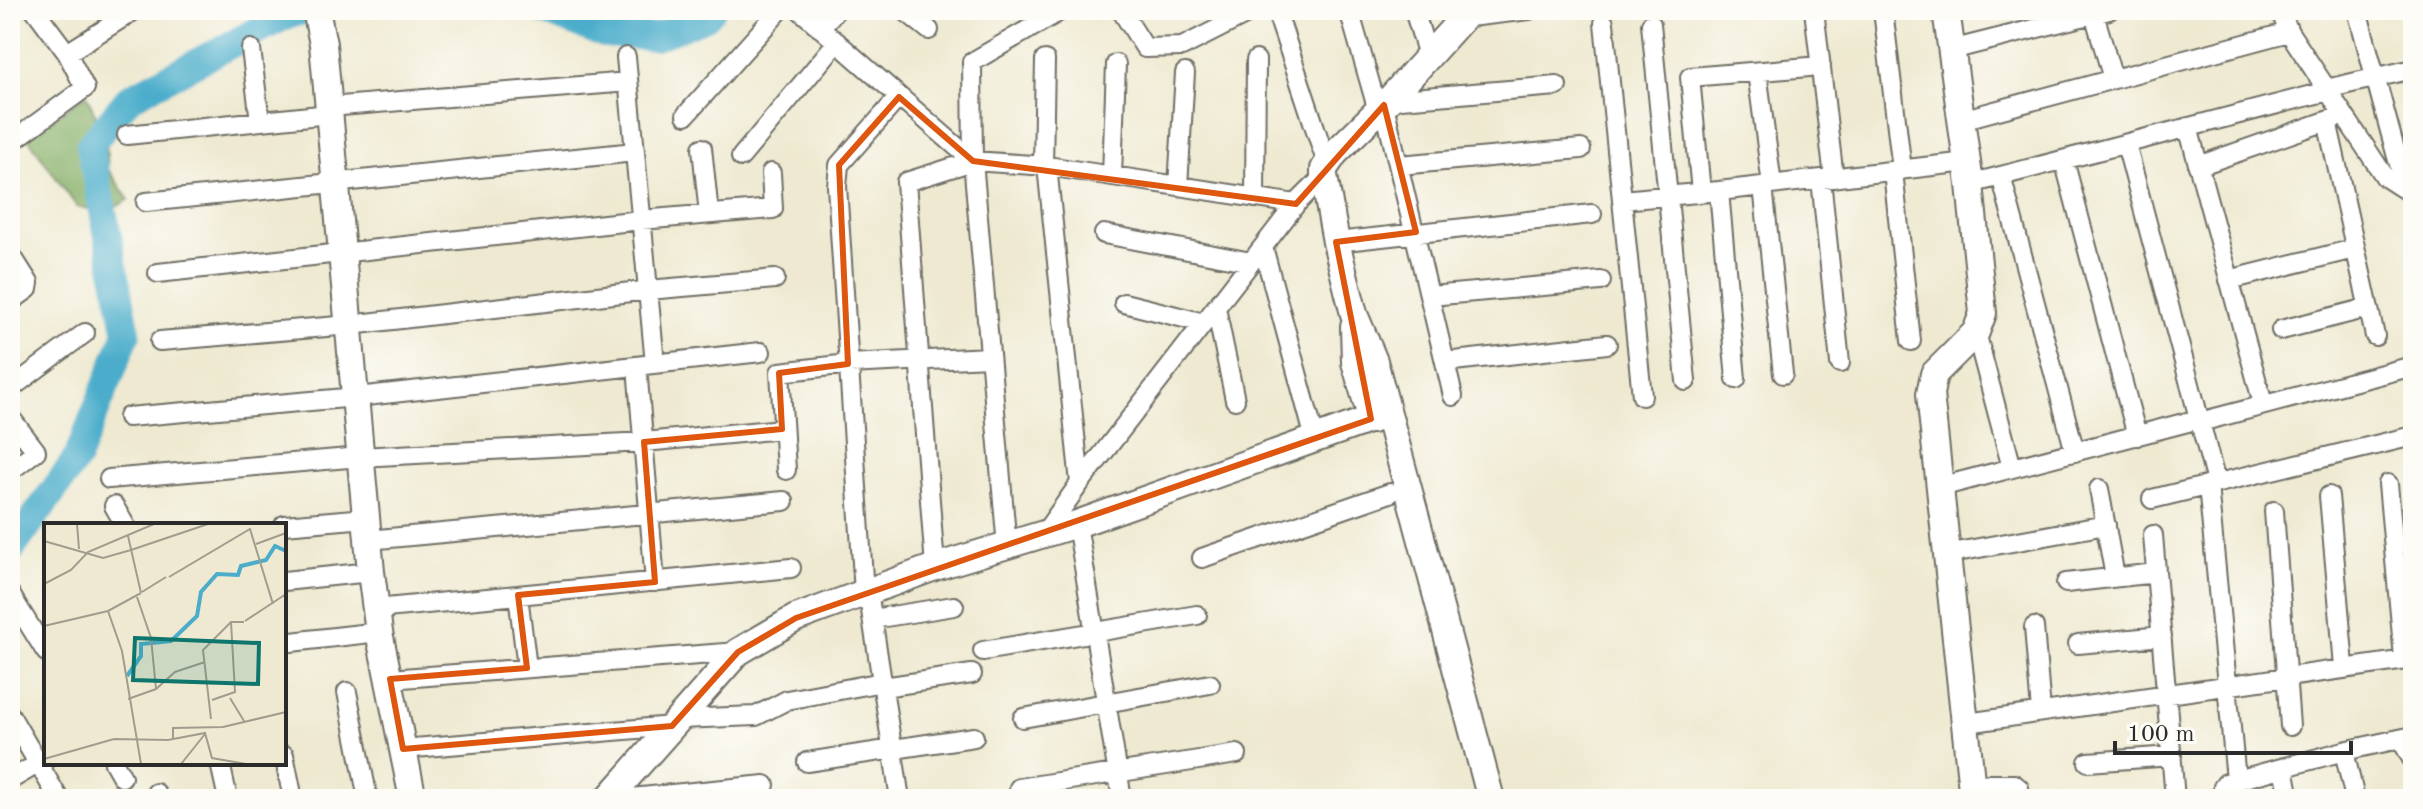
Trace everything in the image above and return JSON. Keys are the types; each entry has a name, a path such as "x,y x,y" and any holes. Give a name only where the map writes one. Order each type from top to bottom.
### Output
{"street":[{"path":"10,119 16,139 85,88 67,53 35,10"},
{"path":"316,10 323,44 371,572 377,620 413,799"},
{"path":"686,115 780,10"},
{"path":"800,10 973,161"},
{"path":"820,28 836,10"},
{"path":"904,10 929,30"},
{"path":"1007,547 973,161 972,62 1062,10"},
{"path":"1121,10 1145,48 1182,47 1255,10"},
{"path":"1276,10 1326,170 1336,242 1354,314 1353,346 1380,418 1491,799"},
{"path":"1349,10 1384,105 1453,396"},
{"path":"1414,10 1428,56"},
{"path":"1043,535 1296,204 1326,170 1335,153 1384,105 1466,14 1529,10"},
{"path":"1814,10 1821,66 1840,363"},
{"path":"1883,10 1911,341"},
{"path":"1946,10 1969,173 1983,313 1976,332 1934,374 1930,394 1973,792 2014,784 2019,788 2021,799"},
{"path":"2280,10 2289,32 2327,90 2335,118 2354,249 2375,336"},
{"path":"2357,10 2409,192"},
{"path":"67,53 132,11"},
{"path":"1951,50 2098,11 2113,79"},
{"path":"1604,23 1642,396"},
{"path":"1651,24 1686,381"},
{"path":"1961,120 2289,32"},
{"path":"741,157 837,42"},
{"path":"251,49 260,121"},
{"path":"626,57 648,290 644,442 655,582"},
{"path":"1045,60 1045,166 1080,483"},
{"path":"1255,198 1256,60"},
{"path":"1112,176 1116,64"},
{"path":"1736,379 1710,192 1689,78 1821,66"},
{"path":"1622,200 1898,170 2001,176 2413,69"},
{"path":"1757,72 1783,374"},
{"path":"1178,186 1185,73"},
{"path":"127,135 260,121 329,110 628,82"},
{"path":"1384,105 1557,86"},
{"path":"899,97 839,165 837,186 866,592 873,619 900,799"},
{"path":"2335,118 2385,177 2409,192"},
{"path":"2198,166 2335,118"},
{"path":"2188,127 2263,404"},
{"path":"2126,144 2200,421 2212,484 2236,780"},
{"path":"702,148 709,214"},
{"path":"1399,165 1581,149"},
{"path":"146,202 635,152"},
{"path":"2064,160 2137,436"},
{"path":"935,567 906,182 973,161 1045,166 1296,204"},
{"path":"158,273 641,220 774,209 771,173"},
{"path":"2001,176 2075,452"},
{"path":"1336,242 1592,214"},
{"path":"1104,234 1257,255"},
{"path":"2229,280 2354,249"},
{"path":"10,253 29,283 28,289 10,302"},
{"path":"1257,255 1315,439"},
{"path":"160,341 350,325 648,290 775,279"},
{"path":"1430,296 1601,281"},
{"path":"1124,303 1210,315"},
{"path":"2281,330 2368,308"},
{"path":"1210,315 1235,400"},
{"path":"1976,332 2012,468"},
{"path":"10,389 85,333"},
{"path":"1445,362 1607,344"},
{"path":"128,417 357,397 761,352"},
{"path":"786,470 779,373 848,364 989,357"},
{"path":"1940,487 2413,366"},
{"path":"10,417 36,451 10,471"},
{"path":"608,799 738,652 796,618 935,567 1077,524 1380,418"},
{"path":"1380,418 1390,493 1478,799"},
{"path":"109,479 360,457 644,442 782,429"},
{"path":"2152,499 2413,436"},
{"path":"1967,723 2408,658 2388,484"},
{"path":"2099,489 2115,577"},
{"path":"1202,558 1390,493"},
{"path":"2329,496 2344,666"},
{"path":"286,525 367,529 649,514 784,501"},
{"path":"114,506 124,523"},
{"path":"2274,511 2290,726"},
{"path":"1077,524 1122,799"},
{"path":"1946,554 2106,525"},
{"path":"2153,535 2175,799"},
{"path":"291,642 377,620 518,595 791,568"},
{"path":"286,581 371,572"},
{"path":"2066,583 2156,573"},
{"path":"10,594 44,649"},
{"path":"518,595 527,668"},
{"path":"873,619 954,606"},
{"path":"983,651 1197,615"},
{"path":"2034,627 2041,712"},
{"path":"2078,644 2162,636"},
{"path":"390,679 738,652"},
{"path":"403,749 760,716 787,700 972,674"},
{"path":"1023,718 1210,684"},
{"path":"347,692 368,799"},
{"path":"10,715 42,761 59,799"},
{"path":"807,762 974,737"},
{"path":"2225,799 2224,785 2236,780 2407,737 2413,761"},
{"path":"2344,751 2355,799"},
{"path":"1019,788 1237,754"},
{"path":"2088,762 2172,756"},
{"path":"10,780 42,761"},
{"path":"220,765 228,799"},
{"path":"286,765 293,799"},
{"path":"2284,767 2290,799"},
{"path":"621,799 765,785"}],"highlighted area":[{"path":"899,97 973,161 1296,204 1384,105 1416,232 1336,242 1371,419 796,618 738,652 672,726 403,749 390,679 527,668 518,595 655,582 644,442 782,429 779,373 848,364 839,165"}],"green space":[{"path":"86,94 106,138 108,169 129,200 108,211 77,207 28,138"}],"waterway":[{"path":"10,551 77,458 127,333 90,145 129,98 289,14 311,10"},
{"path":"541,10 604,34 655,37 706,17 712,10"}]}
